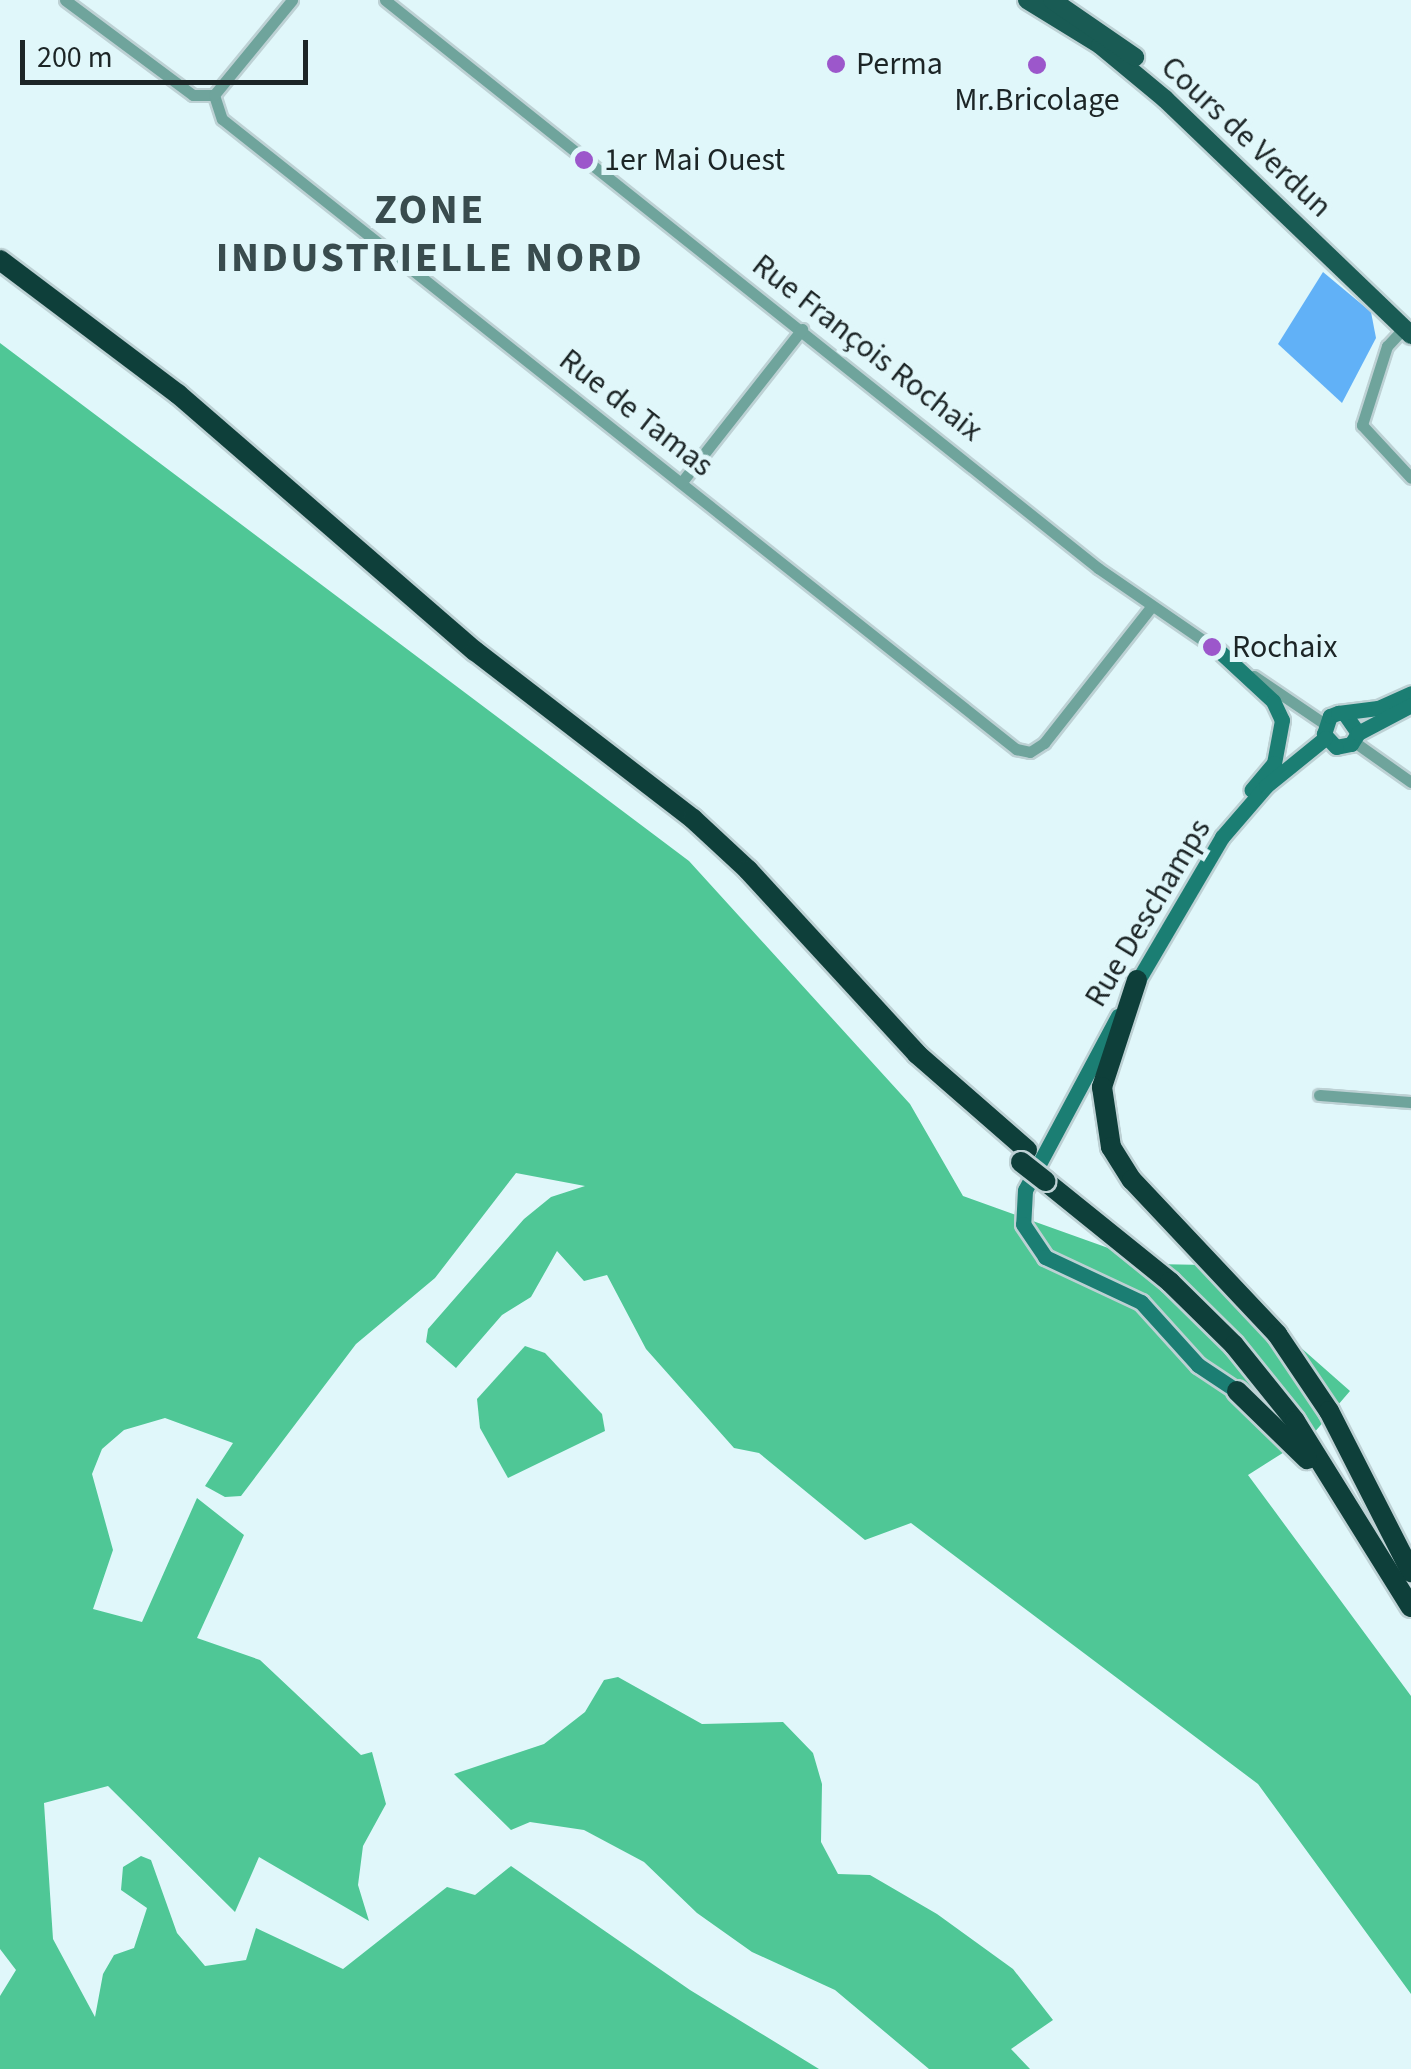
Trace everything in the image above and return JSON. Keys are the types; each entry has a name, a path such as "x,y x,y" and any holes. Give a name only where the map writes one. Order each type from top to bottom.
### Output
{"highway":[{"path":"0,260 178,394 476,651 693,819 774,897 916,1054 1024,1156"},
{"path":"0,276 125,368 469,664 688,833 921,1078 1185,1276 1260,1355 1327,1445 1411,1580"},
{"path":"1137,980 1102,1087 1111,1147 1132,1180 1278,1334 1328,1410 1411,1572"},
{"path":"1048,1175 1170,1282 1243,1356 1316,1452 1411,1608"},
{"path":"1237,1392 1300,1451 1411,1608"}],"main road":[{"path":"1026,0 1100,46 1112,46 1178,102"},
{"name":"Cours de Verdun","path":"1052,0 1116,42 1256,170 1409,327"},
{"name":"Cours de Verdun","path":"1178,102 1211,142 1409,327"},
{"path":"1211,142 1256,170"},
{"path":"1183,896 1227,818 1274,763 1283,740 1273,700 1218,650"},
{"name":"Rue Deschamps","path":"1237,1392 1198,1365 1141,1302 1045,1258 1023,1224 1025,1190 1183,896 1240,814 1344,713 1411,693"},
{"path":"1325,731 1342,748 1411,705"},
{"path":"1344,713 1356,737"}],"street":[{"path":"66,0 193,95 214,95 292,0"},
{"name":"Rue François Rochaix","path":"385,0 1152,606 1325,731"},
{"name":"Rue de Tamas","path":"214,95 222,119 1016,749 1030,752 1044,743 1152,606"},
{"path":"1409,327 1387,346 1362,425 1411,478"},
{"path":"680,484 802,330"},
{"path":"1356,737 1410,779"},
{"path":"1319,1096 1411,1102"}],"green space":[{"path":"0,343 689,861 910,1104 963,1196 1153,1264 1207,1265 1350,1391 1313,1434 1248,1475 1411,1696 1411,1994 1258,1784 911,1523 865,1540 759,1453 734,1448 646,1349 607,1275 584,1281 557,1251 531,1297 502,1315 456,1368 426,1342 428,1329 524,1219 551,1197 585,1186 516,1173 435,1278 356,1344 241,1496 225,1497 205,1486 233,1443 165,1418 124,1430 102,1449 92,1474 113,1550 93,1609 142,1622 197,1498 244,1535 197,1638 260,1660 361,1755 372,1752 386,1804 363,1846 358,1885 369,1921 259,1857 235,1912 108,1786 44,1803 53,1939 95,2017 103,1974 114,1955 134,1948 147,1908 121,1890 123,1867 141,1856 151,1860 177,1933 205,1966 246,1960 256,1928 343,1969 447,1887 475,1895 511,1866 690,1990 819,2069 0,2069 0,1996 16,1970 0,1949"},
{"path":"525,1346 545,1353 602,1414 605,1431 508,1478 480,1428 477,1399"},
{"path":"618,1677 702,1724 783,1722 813,1753 822,1784 821,1842 838,1874 870,1875 937,1914 1013,1969 1053,2020 1011,2049 1030,2069 929,2069 835,1990 752,1952 697,1913 644,1862 584,1830 530,1822 511,1830 454,1774 544,1744 585,1712 604,1680"}],"water":[{"path":"1323,272 1371,312 1376,338 1342,403 1278,344"}],"place":[{"name":"Perma","path":"836,64"},
{"name":"Mr.Bricolage","path":"1037,65"},
{"name":"1er Mai Ouest","path":"584,160"},
{"name":"Rochaix","path":"1212,647"}],"district":[{"name":"ZONE INDUSTRIELLE NORD","path":"430,234"}]}
